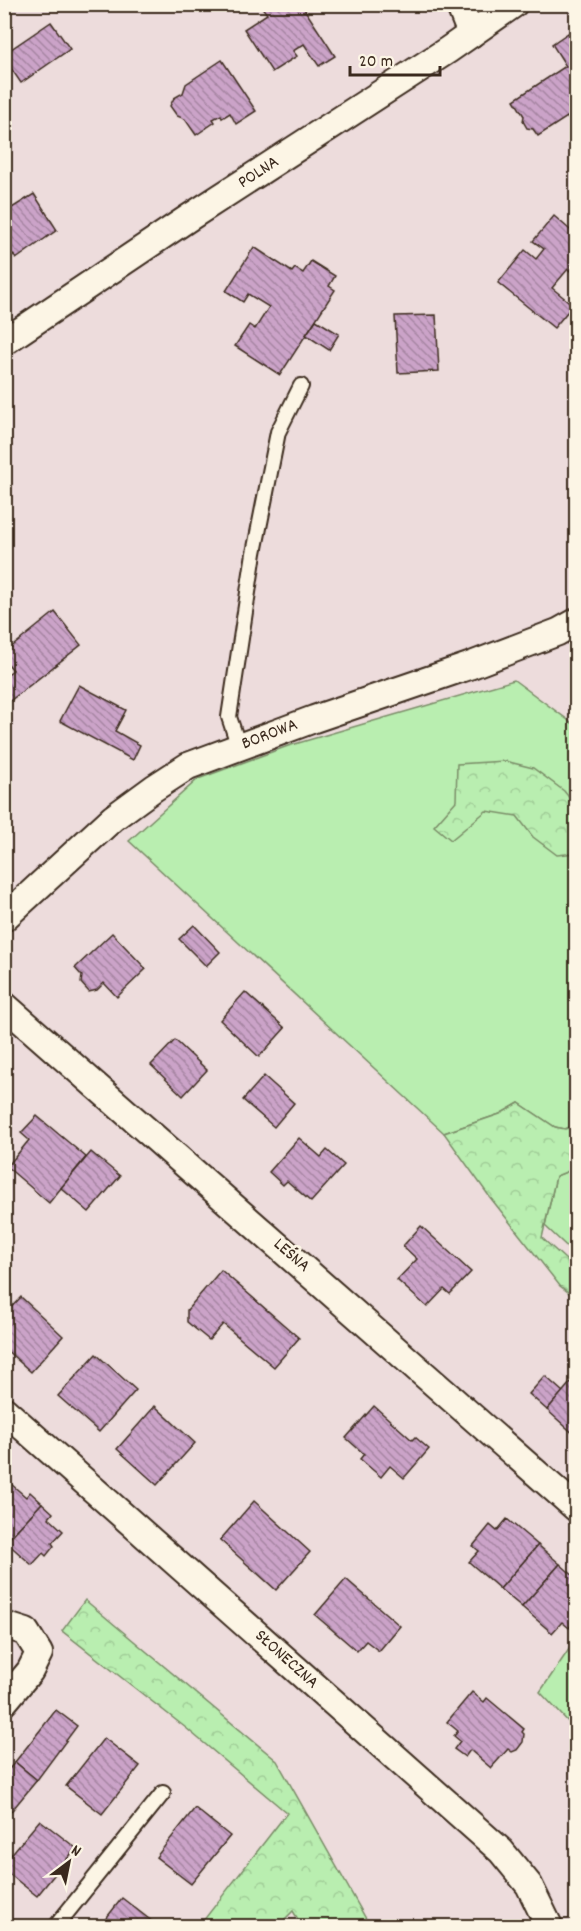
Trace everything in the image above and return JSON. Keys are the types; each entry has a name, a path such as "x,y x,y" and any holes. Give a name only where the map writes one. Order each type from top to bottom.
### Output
{"street":[{"path":"459,4 471,34"},
{"name":"POLNA","path":"4,342 514,4"},
{"name":"BOROWA","path":"4,918 112,818 189,766 314,719 469,666 558,632 576,622"},
{"name":"LEŚNA","path":"4,1005 576,1508"},
{"name":"SŁONECZNA","path":"4,1410 501,1851 529,1885 549,1926"},
{"path":"4,1625 26,1632 39,1653 30,1671 4,1702"}],"lane":[{"path":"239,747 229,717 254,553 278,432 301,386"},
{"path":"56,1926 163,1793"}],"green space":[{"path":"514,680 576,726 576,1125 565,1129 555,1127 519,1103 500,1114 444,1133 129,841 198,779 288,746"},
{"path":"505,761 533,768 564,791 576,806 576,853 557,855 533,837 517,816 486,811 451,840 434,826 456,801 457,764"},
{"path":"519,1103 555,1127 565,1129 576,1125 576,1168 556,1176 542,1238 576,1269 576,1298 560,1286 489,1196 444,1133 500,1114"},
{"path":"576,1168 576,1255 545,1226 556,1176"},
{"path":"85,1600 277,1761 370,1926 302,1926 293,1911 278,1926 210,1926 203,1921 287,1813 186,1728 62,1631"},
{"path":"576,1639 576,1730 540,1692"}],"building":[{"path":"264,4 301,4 335,56 319,66 304,44 293,51 297,56 272,72 244,29 267,14 261,6"},
{"path":"51,22 70,49 21,83 4,58 4,54"},
{"path":"568,33 576,46 576,122 572,125 567,117 538,136 533,129 527,128 523,121 524,116 514,100 566,66 552,44"},
{"path":"222,60 256,111 236,124 230,113 222,118 221,115 213,119 215,122 196,135 185,119 177,116 170,106 174,98 183,93 186,84"},
{"path":"34,194 57,230 16,259 13,254 4,259 4,203 7,202 12,208"},
{"path":"554,216 576,235 576,259 570,267 572,269 570,271 568,269 552,288 573,305 554,328 498,283 525,250 536,259 544,249 533,241"},
{"path":"254,247 292,272 295,268 303,273 311,261 335,276 329,286 335,290 280,375 235,346 249,325 255,329 269,307 248,294 243,302 226,291"},
{"path":"436,315 439,371 398,373 395,316"},
{"path":"316,320 339,334 329,350 306,335"},
{"path":"55,612 81,645 6,704 4,677 13,670 4,659 4,653"},
{"path":"79,685 126,710 115,731 140,745 133,760 60,721"},
{"path":"194,925 220,952 206,966 179,939"},
{"path":"112,933 146,969 117,997 104,983 97,990 89,992 81,983 82,976 75,968"},
{"path":"245,992 285,1028 259,1057 220,1020"},
{"path":"175,1040 207,1070 183,1096 151,1065"},
{"path":"264,1076 294,1103 274,1127 243,1100"},
{"path":"37,1116 86,1157 49,1203 7,1167 29,1140 21,1133"},
{"path":"299,1138 321,1157 327,1150 344,1165 311,1202 287,1181 283,1185 269,1172"},
{"path":"91,1152 120,1176 89,1212 61,1188"},
{"path":"421,1226 471,1272 450,1294 444,1289 427,1307 397,1280 417,1259 403,1246"},
{"path":"221,1270 299,1338 274,1367 223,1324 209,1340 187,1322 187,1310"},
{"path":"21,1297 63,1336 31,1372 4,1348 4,1315"},
{"path":"96,1354 136,1390 99,1432 58,1396"},
{"path":"545,1376 563,1392 547,1410 529,1394"},
{"path":"576,1376 576,1436 547,1410"},
{"path":"155,1406 195,1443 157,1485 117,1449"},
{"path":"374,1406 412,1440 415,1437 429,1449 404,1478 390,1466 381,1477 360,1459 364,1454 346,1438"},
{"path":"11,1484 26,1497 30,1492 42,1503 6,1542 4,1541 4,1492"},
{"path":"254,1501 310,1552 276,1590 220,1540"},
{"path":"42,1503 53,1513 49,1518 63,1531 52,1543 54,1546 46,1556 43,1553 32,1565 6,1542"},
{"path":"507,1519 538,1545 500,1589 469,1562 479,1551 473,1546 490,1525 497,1531"},
{"path":"538,1545 560,1564 522,1607 500,1589"},
{"path":"560,1564 576,1578 576,1619 569,1628 562,1622 552,1633 522,1607"},
{"path":"346,1579 400,1626 379,1651 366,1641 357,1651 315,1615"},
{"path":"472,1692 484,1702 487,1698 524,1729 523,1742 517,1750 512,1752 508,1749 491,1768 470,1750 465,1757 454,1749 460,1741 454,1736 458,1731 447,1722"},
{"path":"56,1710 77,1726 37,1780 15,1762"},
{"path":"104,1738 140,1766 102,1814 66,1786"},
{"path":"15,1762 37,1780 4,1820 4,1775"},
{"path":"195,1808 230,1836 191,1884 156,1857"},
{"path":"40,1820 76,1848 37,1896 4,1870 4,1863"},
{"path":"122,1898 158,1926 100,1926"}]}
